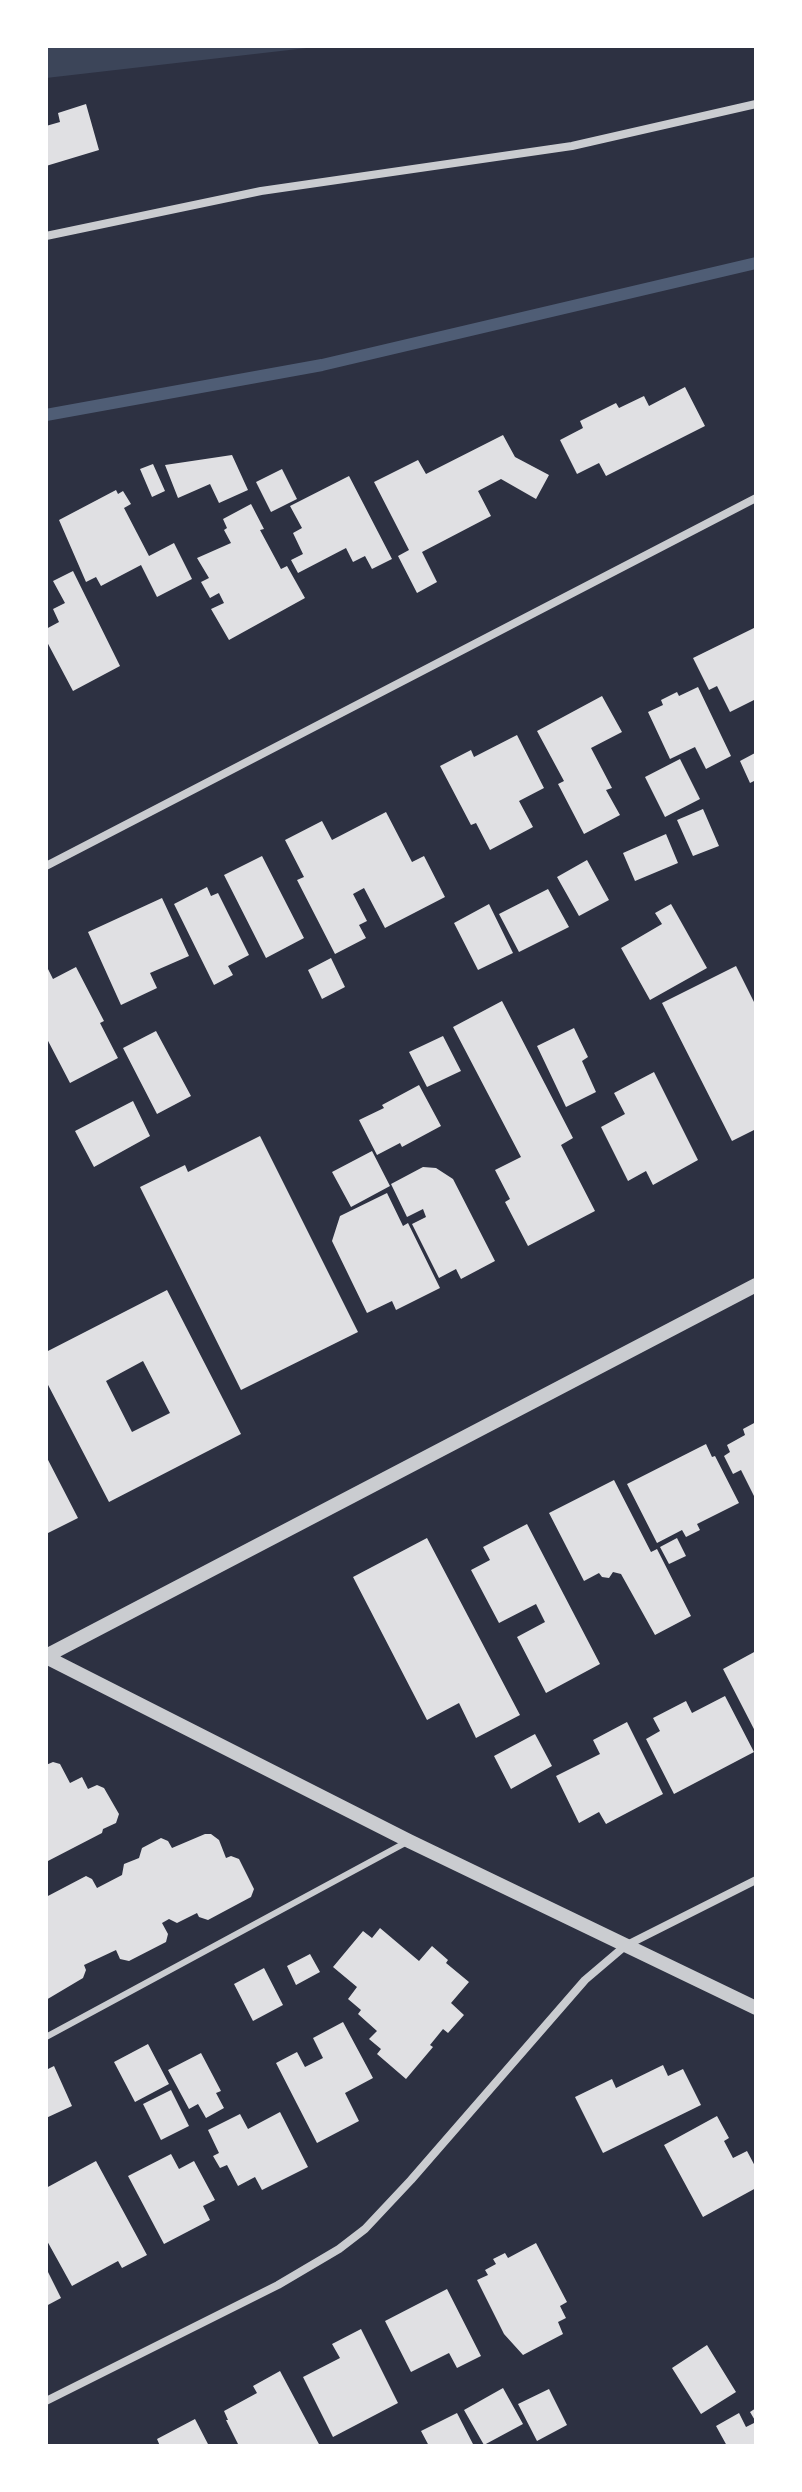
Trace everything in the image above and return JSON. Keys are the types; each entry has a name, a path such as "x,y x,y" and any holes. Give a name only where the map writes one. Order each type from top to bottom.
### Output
{"street":[{"path":"46,236 261,191 572,146 756,104"},
{"path":"46,866 756,498"},
{"path":"46,1656 756,1285"},
{"path":"46,1656 409,1841 756,2008"},
{"path":"46,2401 278,2285 339,2249 365,2229 585,1980 625,1946 756,1880"}],"lane":[{"path":"46,2037 409,1841"}],"shaded area":[{"path":"46,46 324,46 46,78"}],"building":[{"path":"86,104 99,150 46,166 46,126 60,122 58,113"},
{"path":"685,387 705,426 606,476 599,463 577,474 560,440 583,428 580,421 616,403 619,408 644,396 649,406"},
{"path":"503,435 515,457 549,475 536,499 501,479 478,491 491,516 422,552 437,582 417,593 398,556 409,550 374,482 418,460 426,474"},
{"path":"232,455 248,490 219,503 210,484 178,498 165,465"},
{"path":"153,464 165,491 152,497 140,469"},
{"path":"282,469 297,499 271,512 256,482"},
{"path":"349,476 392,559 372,569 365,556 353,562 346,548 298,573 291,560 303,554 293,533 302,528 290,506"},
{"path":"116,490 118,494 123,491 131,504 124,508 149,556 174,543 192,579 157,597 141,565 101,586 96,577 86,582 59,520"},
{"path":"251,504 264,529 260,530 281,569 287,566 305,598 229,640 211,609 224,603 219,593 210,598 201,582 209,578 197,558 231,543 224,530 227,528 223,519"},
{"path":"73,571 120,666 73,691 46,640 46,629 59,622 53,609 65,603 53,581"},
{"path":"756,627 756,699 730,712 717,686 709,690 693,658"},
{"path":"698,687 731,756 706,769 695,747 670,759 648,712 663,705 661,700 677,692 679,696"},
{"path":"602,696 622,732 591,748 612,788 606,790 620,815 584,834 558,784 564,781 537,731"},
{"path":"517,735 544,788 519,801 533,827 490,850 476,823 471,825 440,766 471,750 474,757"},
{"path":"755,753 756,780 750,783 740,761"},
{"path":"680,759 700,799 665,817 645,777"},
{"path":"703,809 719,846 693,856 677,820"},
{"path":"386,812 412,862 424,856 445,897 385,928 364,888 353,894 367,921 359,925 366,938 335,954 297,880 304,877 285,840 322,821 332,840"},
{"path":"666,834 678,863 635,881 623,853"},
{"path":"262,856 304,938 266,958 224,875"},
{"path":"587,860 609,900 579,916 557,877"},
{"path":"207,887 211,896 218,893 249,955 228,966 233,975 214,985 174,904"},
{"path":"548,889 569,927 519,952 499,914"},
{"path":"162,898 189,956 150,973 157,988 121,1005 88,932"},
{"path":"489,904 513,953 478,970 454,923"},
{"path":"671,904 707,968 650,1000 621,948 662,924 655,913"},
{"path":"331,958 345,987 322,999 308,970"},
{"path":"46,965 53,979 76,967 104,1021 100,1023 118,1058 70,1083 46,1037"},
{"path":"736,966 756,1006 756,1129 732,1141 662,1003"},
{"path":"502,1001 573,1138 561,1145 595,1211 528,1246 505,1202 510,1199 495,1170 521,1157 453,1027"},
{"path":"574,1028 588,1057 582,1061 596,1092 566,1107 537,1046"},
{"path":"156,1031 191,1096 157,1114 123,1048"},
{"path":"443,1036 461,1071 427,1087 409,1052"},
{"path":"654,1072 698,1160 653,1185 646,1171 628,1181 601,1127 625,1114 614,1093"},
{"path":"419,1085 441,1126 402,1147 400,1143 377,1155 359,1120"},
{"path":"133,1101 150,1136 94,1167 75,1131"},
{"path":"260,1136 358,1332 241,1390 140,1187 185,1165 188,1172"},
{"path":"372,1151 390,1186 351,1207 332,1172"},
{"path":"423,1167 436,1168 453,1179 495,1261 461,1279 456,1269 439,1278 412,1224 426,1217 423,1209 407,1217 391,1184"},
{"path":"387,1193 403,1226 408,1223 440,1288 396,1310 392,1301 367,1313 332,1241 340,1216"},
{"path":"167,1290 241,1434 109,1502 46,1381 46,1352","holes":["143,1361 170,1413 132,1432 106,1381"]},
{"path":"756,1422 756,1500 741,1470 733,1474 724,1456 730,1452 727,1445 745,1435 743,1429"},
{"path":"706,1444 739,1503 697,1524 700,1530 686,1537 682,1530 657,1543 627,1484"},
{"path":"46,1456 78,1518 46,1534"},
{"path":"614,1480 651,1552 657,1549 691,1616 655,1635 621,1574 613,1572 609,1578 599,1573 584,1581 549,1513"},
{"path":"527,1524 600,1664 546,1693 517,1637 545,1622 536,1604 499,1623 471,1570 490,1560 483,1547"},
{"path":"427,1538 520,1715 476,1738 459,1703 427,1720 353,1577"},
{"path":"677,1538 686,1556 669,1564 660,1547"},
{"path":"756,1651 756,1733 723,1669"},
{"path":"725,1696 754,1752 674,1794 646,1739 660,1731 653,1718 686,1701 692,1713"},
{"path":"627,1722 663,1794 606,1824 599,1812 579,1823 556,1776 600,1754 593,1740"},
{"path":"535,1734 552,1766 511,1789 494,1756"},
{"path":"53,1762 60,1764 70,1783 82,1777 88,1789 97,1785 104,1788 119,1814 116,1823 103,1829 102,1833 46,1862 46,1765"},
{"path":"205,1834 219,1840 226,1858 239,1859 254,1889 251,1897 208,1920 197,1913 177,1923 169,1919 162,1923 168,1934 166,1942 129,1961 120,1959 116,1950 84,1965 83,1978 46,2000 46,1897 86,1876 97,1888 122,1875 124,1864 139,1858 142,1848 161,1838 168,1841 172,1848"},
{"path":"380,1928 419,1961 432,1946 448,1960 446,1963 469,1982 451,2003 464,2015 448,2033 443,2029 430,2045 433,2047 406,2079 377,2054 381,2049 369,2039 377,2031 358,2014 361,2010 348,1999 357,1987 333,1967 363,1931 372,1938"},
{"path":"310,1954 320,1972 296,1985 287,1966"},
{"path":"264,1968 283,2005 253,2021 234,1984"},
{"path":"343,2022 373,2078 345,2093 359,2121 317,2143 276,2063 297,2052 305,2067 323,2058 313,2038"},
{"path":"148,2044 169,2084 135,2102 114,2062"},
{"path":"201,2053 221,2091 216,2093 224,2108 206,2118 198,2104 189,2109 168,2070"},
{"path":"663,2065 668,2076 683,2069 701,2105 603,2153 575,2097 612,2079 616,2088"},
{"path":"54,2066 72,2106 46,2118 46,2070"},
{"path":"171,2090 189,2126 161,2140 143,2104"},
{"path":"280,2112 308,2167 262,2190 255,2177 238,2186 227,2165 220,2168 213,2156 219,2153 208,2130 240,2114 248,2129"},
{"path":"717,2116 729,2138 724,2141 733,2158 747,2151 756,2168 756,2188 703,2217 664,2145"},
{"path":"171,2154 179,2169 194,2161 215,2200 203,2206 210,2220 164,2244 128,2176"},
{"path":"96,2161 147,2255 122,2268 118,2261 72,2286 46,2239 46,2188"},
{"path":"536,2243 567,2302 560,2306 566,2318 558,2322 563,2334 523,2355 504,2334 477,2280 488,2275 485,2270 496,2264 493,2259 505,2253 508,2258"},
{"path":"46,2268 61,2298 46,2306"},
{"path":"447,2289 481,2356 457,2368 449,2353 411,2372 385,2321"},
{"path":"361,2329 398,2403 333,2437 303,2377 340,2358 332,2344"},
{"path":"707,2345 736,2392 701,2414 672,2368"},
{"path":"280,2371 320,2446 239,2446 224,2411 257,2393 253,2386"},
{"path":"503,2388 523,2424 484,2445 464,2410"},
{"path":"549,2389 567,2425 537,2441 518,2404"},
{"path":"756,2408 756,2422 750,2412"},
{"path":"457,2413 474,2446 429,2446 421,2431"},
{"path":"739,2413 746,2427 756,2422 756,2446 727,2446 716,2426"},
{"path":"195,2419 209,2446 160,2446 157,2439"}],"waterway":[{"path":"46,415 322,365 756,263"}]}
